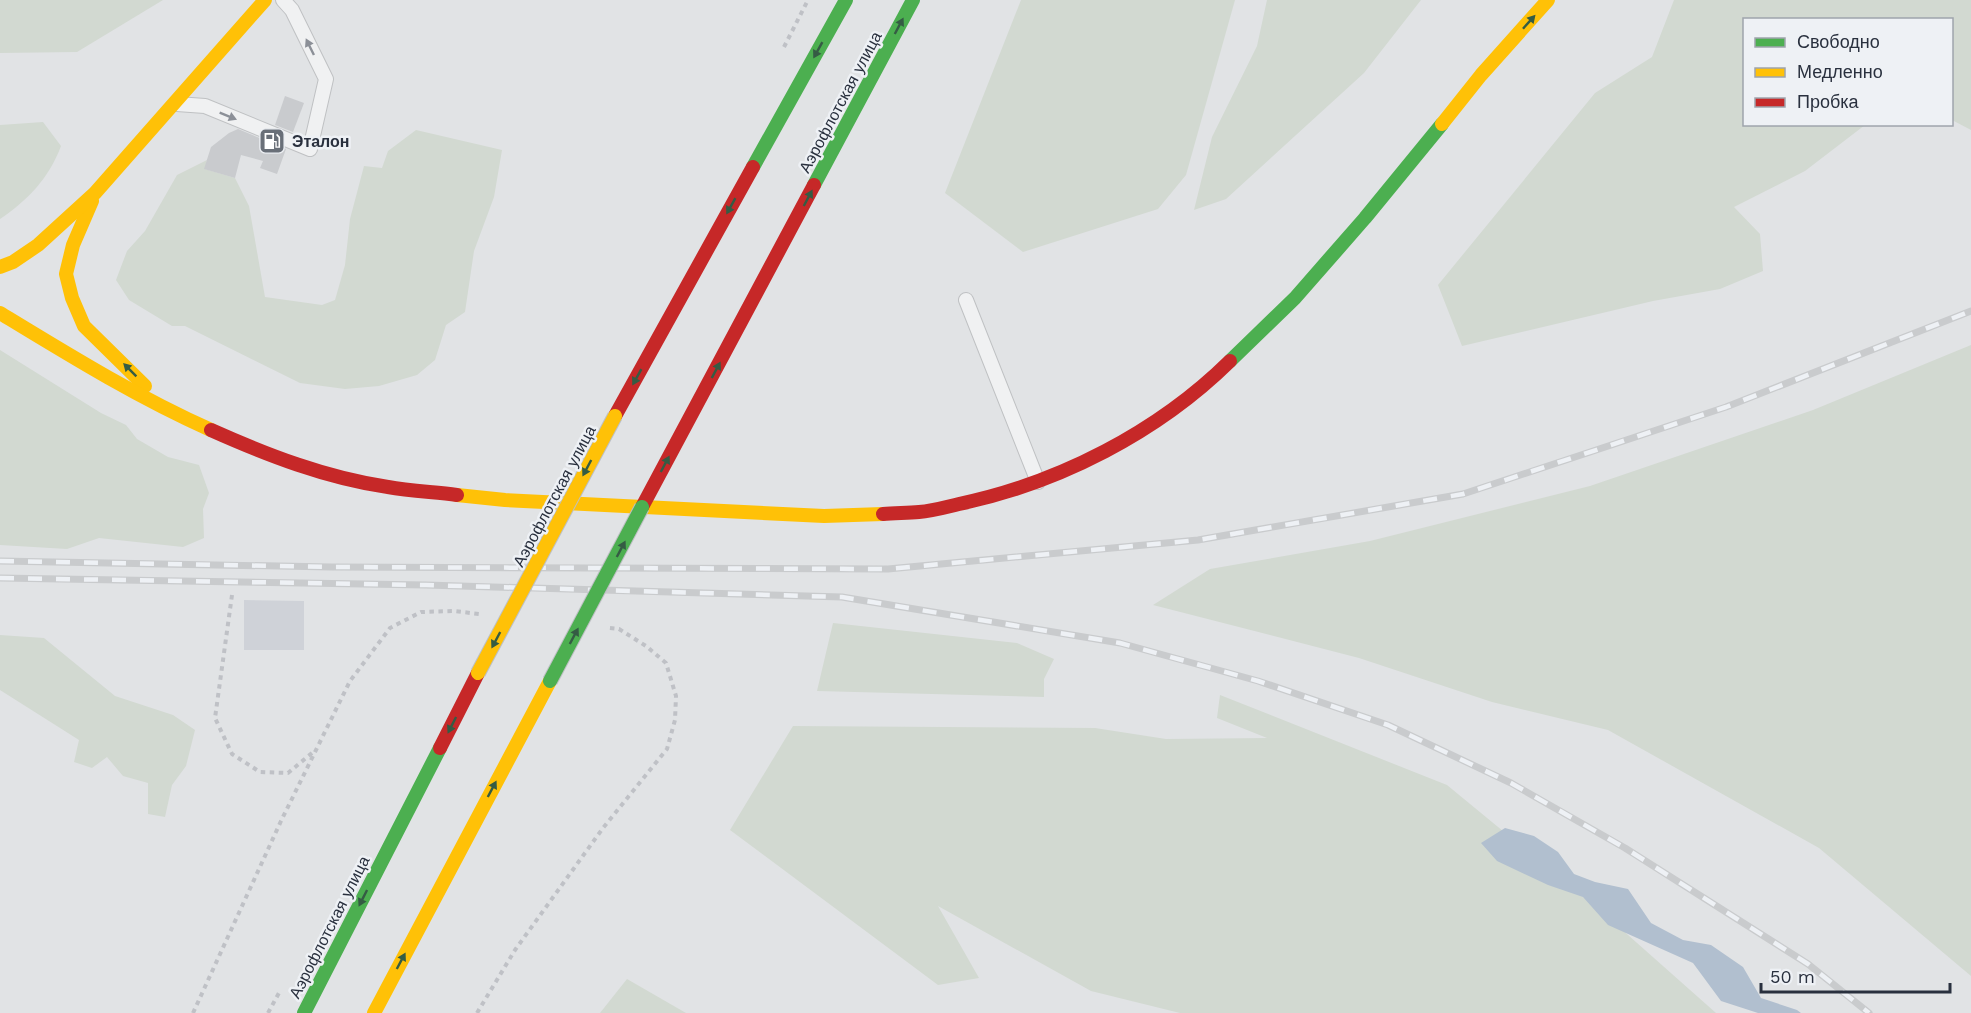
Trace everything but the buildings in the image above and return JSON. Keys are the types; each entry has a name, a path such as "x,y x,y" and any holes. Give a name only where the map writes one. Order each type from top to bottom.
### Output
{"street":[{"path":"0,267 13,262 38,245 94,194 265,0"},
{"name":"Аэрофлотская улица","path":"303,1013 478,673 615,416 846,0"},
{"name":"Аэрофлотская улица","path":"374,1013 913,0"},
{"path":"0,313 88,367 171,412 258,451 322,472 386,487 505,500 824,516 921,512 982,499 1038,482 1102,452 1149,425 1212,379 1294,298 1365,218 1481,75 1548,0"},
{"path":"1481,75 1502,32"},
{"path":"94,194 73,245 66,274 72,298 84,326 171,412"}],"lane":[{"path":"172,104 205,106 310,149 326,79 292,10 283,0"},
{"path":"966,300 1038,482"}],"path":[{"path":"232,595 215,718 232,754 260,772 288,773 315,751"}],"shaded area":[{"path":"0,0 163,0 77,52 0,53"},
{"path":"1021,0 1235,0 1186,175 1158,209 1023,252 945,193"},
{"path":"1267,0 1421,0 1364,73 1226,199 1194,210 1212,137 1257,46"},
{"path":"1674,0 1971,0 1971,130 1953,121 1953,18 1743,18 1743,126 1864,126 1805,171 1734,207 1760,234 1763,271 1720,289 1653,301 1462,346 1438,285 1595,93 1652,57"},
{"path":"43,122 61,146 56,158 36,187 20,204 0,219 0,125"},
{"path":"416,130 502,150 494,197 474,251 465,312 446,325 435,360 417,375 379,386 345,389 300,383 185,326 172,326 129,300 116,280 127,251 145,231 177,175 207,160 205,169 235,178 249,206 265,297 322,305 335,300 345,265 350,219 364,166 382,168 388,151"},
{"path":"1971,345 1971,976 1819,848 1608,730 1492,702 1359,658 1153,605 1210,569 1370,541 1590,486 1813,410"},
{"path":"0,350 101,413 126,425 137,439 168,457 199,465 209,493 203,509 204,538 183,547 99,538 67,549 0,545"},
{"path":"244,600 304,601 304,650 244,650"},
{"path":"833,623 1017,643 1054,659 1044,679 1044,697 817,691"},
{"path":"0,635 44,638 115,696 173,715 195,730 186,766 172,785 165,817 148,814 148,783 123,776 107,757 92,768 74,762 79,740 0,690"},
{"path":"1220,695 1447,785 1610,919 1716,1013 1180,1013 1091,991 938,906 979,978 938,985 730,830 793,726 1095,728 1166,739 1267,738 1217,718"},
{"path":"627,979 686,1013 600,1013"}],"water":[{"path":"1505,828 1534,836 1558,852 1574,874 1595,882 1628,889 1651,923 1683,940 1711,945 1743,967 1761,998 1801,1013 1758,1013 1721,1001 1693,963 1608,925 1583,897 1548,885 1497,861 1481,843"}],"railway":[{"path":"0,561 331,567 888,569 1198,540 1463,494 1726,407 1971,311"},
{"path":"0,578 426,585 842,597 1120,643 1258,681 1388,725 1511,783 1625,848 1808,964 1869,1013"}],"traffic: fast":[{"path":"753,167 846,0"},
{"path":"814,185 913,0"},
{"path":"1230,361 1295,298 1365,218 1442,124"},
{"path":"550,681 642,507"},
{"path":"304,1013 440,748"}],"traffic: slow":[{"path":"0,267 13,262 38,245 95,193 265,0"},
{"path":"1442,124 1481,75 1548,0"},
{"path":"92,201 73,245 66,274 72,298 84,326 145,386"},
{"path":"0,313 130,390 211,430"},
{"path":"478,673 615,416"},
{"path":"457,495 505,500 824,516 883,514"},
{"path":"374,1013 550,681"}],"traffic: jam":[{"path":"615,416 753,167"},
{"path":"642,507 814,185"},
{"path":"883,514 939,509 996,495 1070,468 1139,432 1202,387 1230,361"},
{"path":"211,430 275,457 342,478 396,488 457,495"},
{"path":"440,748 478,673"}],"place":[{"name":"Эталон","path":"272,141"}]}
